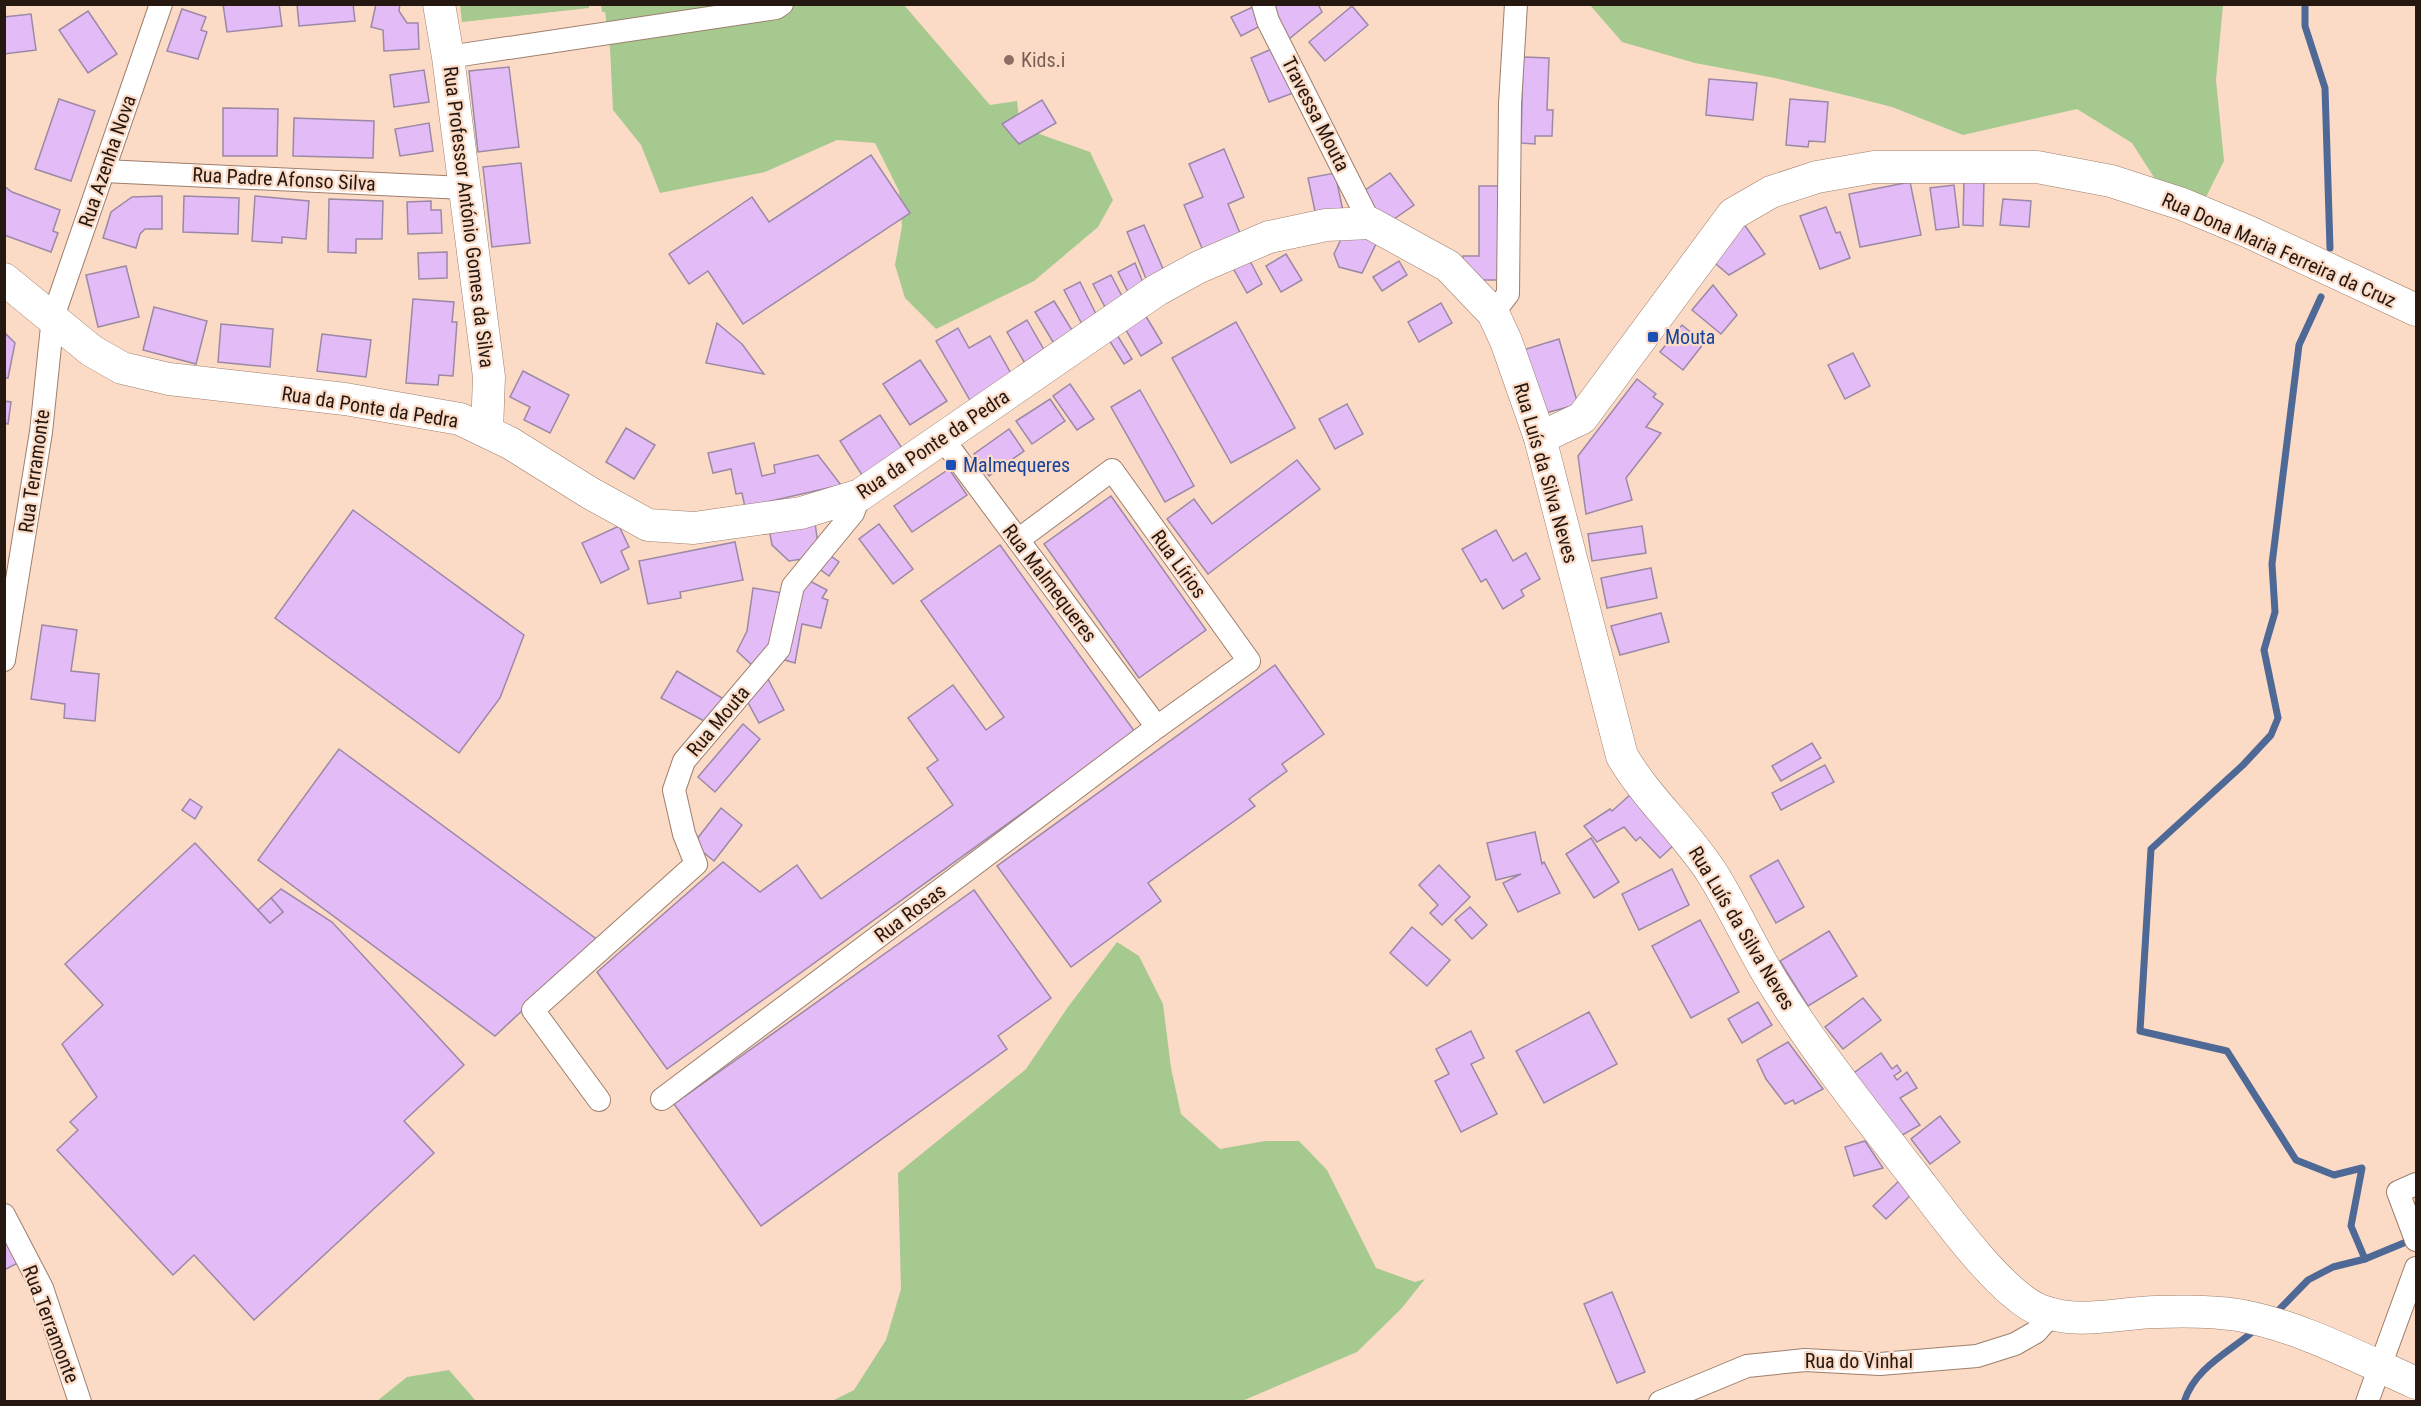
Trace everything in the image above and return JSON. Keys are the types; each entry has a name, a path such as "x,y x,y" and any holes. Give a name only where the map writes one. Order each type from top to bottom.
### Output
{"street":[{"name":"Rua Azenha Nova","path":"53,317 161,4"},
{"name":"Rua Professor António Gomes da Silva","path":"439,4 448,57 489,377 487,431"},
{"path":"448,57 776,8 782,4"},
{"name":"Travessa Mouta","path":"1263,4 1268,21 1370,223"},
{"path":"1370,223 1448,266 1493,313 1508,294 1510,104 1516,4"},
{"name":"Rua Dona Maria Ferreira da Cruz","path":"1540,438 1582,417 1732,214 1771,192 1808,180 1874,167 2037,167 2111,181 2182,204 2230,224 2416,310"},
{"name":"Rua Padre Afonso Silva","path":"104,171 464,188"},
{"name":"Rua da Ponte da Pedra","path":"4,279 92,351 122,368 169,379 345,399 460,419 487,431 648,525 694,528 801,513 860,495 1157,290 1199,267 1269,237 1326,225 1370,223"},
{"name":"Rua Luís da Silva Neves","path":"1493,313 1506,341 1540,438 1622,756 1713,874 1778,991 1862,1109 1974,1251 2007,1286 2040,1311 2076,1319 2157,1312 2237,1315 2286,1329 2416,1383"},
{"name":"Rua Terramonte","path":"4,660 40,432 53,317"},
{"name":"Rua Malmequeres","path":"943,439 1157,727"},
{"name":"Rua Lírios","path":"1018,540 1112,470 1249,661 1157,727"},
{"name":"Rua Mouta","path":"599,1100 533,1010 696,864 684,834 674,790 684,761 779,649 793,586 853,513 860,495"},
{"name":"Rua Rosas","path":"662,1099 1157,727"},
{"path":"2415,1233 2398,1192 2416,1184"},
{"name":"Rua Terramonte","path":"4,1215 42,1288 80,1401"},
{"path":"2367,1401 2416,1268"},
{"name":"Rua do Vinhal","path":"1660,1401 1747,1366 1805,1360 1880,1364 1977,1356 2015,1344 2029,1336 2052,1314"}],"green space":[{"path":"460,5 589,5 589,8 462,22"},
{"path":"601,5 904,5 990,105 1017,101 1020,127 1090,152 1113,200 1098,227 1034,281 936,329 905,298 895,265 902,226 899,191 875,143 837,140 765,172 660,193 641,145 613,110 610,48 605,12 602,12"},
{"path":"1590,5 2223,5 2216,80 2224,161 2205,199 2168,199 2132,143 2077,109 1963,135 1892,107 1775,78 1695,63 1622,42"},
{"path":"1117,942 1139,956 1163,1004 1171,1068 1181,1114 1220,1149 1265,1141 1299,1141 1327,1170 1376,1268 1415,1282 1425,1279 1401,1309 1357,1352 1242,1401 832,1401 854,1390 886,1340 901,1289 898,1173 1026,1069 1068,1007"},
{"path":"449,1370 476,1401 377,1401 407,1377"}],"building":[{"path":"223,4 279,4 282,26 227,32"},
{"path":"297,4 353,4 355,21 299,26"},
{"path":"376,4 400,4 399,11 407,23 418,23 419,49 384,51 383,30 371,27"},
{"path":"1270,4 1318,4 1322,12 1284,43"},
{"path":"1255,6 1264,24 1241,36 1231,17"},
{"path":"1352,6 1368,25 1325,61 1309,42"},
{"path":"182,9 206,17 201,30 207,32 198,59 167,51"},
{"path":"88,11 117,54 88,73 59,30"},
{"path":"31,14 36,50 4,54 4,17"},
{"path":"1274,48 1293,93 1269,102 1251,58"},
{"path":"1523,57 1549,58 1547,110 1553,110 1552,136 1535,136 1535,144 1521,143"},
{"path":"509,67 519,147 478,152 469,71"},
{"path":"424,70 429,102 394,107 390,75"},
{"path":"1709,79 1757,83 1753,120 1706,115"},
{"path":"59,99 95,111 71,181 35,169"},
{"path":"1790,99 1828,102 1825,142 1809,141 1808,147 1786,145"},
{"path":"1042,100 1056,123 1019,144 1002,124"},
{"path":"223,108 278,109 277,156 223,156"},
{"path":"294,118 374,121 373,158 293,156"},
{"path":"429,123 433,151 400,156 395,129"},
{"path":"1224,149 1244,197 1228,204 1242,238 1204,253 1184,205 1203,197 1189,164"},
{"path":"871,155 910,213 743,324 708,271 689,284 669,254 752,197 769,222"},
{"path":"521,163 530,243 492,247 483,167"},
{"path":"1335,173 1343,211 1316,216 1308,178"},
{"path":"1390,173 1414,205 1384,226 1361,193"},
{"path":"1964,178 1984,178 1983,226 1963,225"},
{"path":"1910,182 1921,235 1860,247 1849,194"},
{"path":"1954,185 1959,227 1936,230 1930,188"},
{"path":"4,186 12,192 60,210 53,231 58,233 51,252 4,235"},
{"path":"1479,186 1499,186 1499,280 1482,280 1463,268 1463,256 1479,256"},
{"path":"162,196 162,229 145,229 140,234 136,248 103,238 111,212 132,197"},
{"path":"184,196 239,198 238,234 183,232"},
{"path":"255,196 309,201 306,239 282,237 282,243 252,241"},
{"path":"329,199 383,201 382,239 356,239 356,253 328,252"},
{"path":"2003,199 2031,201 2029,227 2000,225"},
{"path":"431,201 431,210 441,210 442,233 408,234 407,202"},
{"path":"1826,207 1836,233 1840,232 1850,258 1820,269 1800,216"},
{"path":"1741,220 1765,254 1729,275 1710,259"},
{"path":"1144,225 1164,271 1147,281 1127,232"},
{"path":"1344,233 1377,242 1362,273 1339,267 1334,254"},
{"path":"447,252 447,278 419,279 418,253"},
{"path":"1286,254 1302,280 1281,292 1266,266"},
{"path":"1249,259 1262,284 1247,293 1233,268"},
{"path":"1399,261 1407,275 1382,291 1373,277"},
{"path":"1135,263 1144,285 1129,294 1118,272"},
{"path":"126,266 139,317 98,327 86,275"},
{"path":"1111,275 1124,300 1106,309 1093,284"},
{"path":"1080,282 1098,318 1084,328 1064,290"},
{"path":"1713,285 1737,315 1721,334 1692,310"},
{"path":"413,299 454,302 452,322 457,322 453,376 439,375 438,385 406,383"},
{"path":"1054,301 1075,335 1056,347 1035,312"},
{"path":"1441,303 1452,323 1419,342 1408,322"},
{"path":"154,307 207,321 196,364 143,350"},
{"path":"1144,313 1162,343 1141,356 1123,325"},
{"path":"1027,320 1047,355 1027,367 1007,332"},
{"path":"1236,322 1295,428 1231,463 1172,358"},
{"path":"717,323 742,344 764,374 706,363"},
{"path":"221,324 273,329 270,367 218,362"},
{"path":"1682,325 1704,343 1683,370 1660,352"},
{"path":"958,328 969,348 990,336 1013,377 971,402 936,341"},
{"path":"1114,330 1132,359 1124,364 1106,335"},
{"path":"4,332 15,343 8,378 4,378"},
{"path":"322,334 371,340 366,377 317,371"},
{"path":"1559,339 1577,401 1575,405 1542,414 1523,350"},
{"path":"1853,353 1870,386 1845,399 1828,365"},
{"path":"920,360 947,401 910,425 883,384"},
{"path":"523,371 569,395 550,433 524,420 530,407 510,397"},
{"path":"1637,379 1656,394 1653,397 1663,404 1646,427 1661,433 1626,478 1632,500 1586,514 1578,456"},
{"path":"1070,384 1094,419 1077,430 1053,396"},
{"path":"1140,390 1194,486 1165,502 1111,407"},
{"path":"1050,399 1065,421 1032,444 1016,421"},
{"path":"4,401 11,402 8,424 4,423"},
{"path":"1347,404 1363,434 1335,449 1319,419"},
{"path":"880,415 902,448 862,475 840,441"},
{"path":"626,428 655,445 634,479 606,462"},
{"path":"1009,429 1024,451 989,476 974,454"},
{"path":"754,443 762,476 775,473 774,465 818,455 841,485 745,507 742,493 736,494 731,469 713,473 708,453"},
{"path":"1297,460 1320,489 1208,574 1167,519 1194,499 1212,524"},
{"path":"949,469 967,495 912,532 894,506"},
{"path":"1111,496 1206,630 1139,678 1044,544"},
{"path":"353,510 524,635 500,698 459,753 275,618"},
{"path":"815,523 818,544 809,558 789,561 772,545 769,529"},
{"path":"879,524 913,569 893,584 859,539"},
{"path":"619,526 629,547 621,551 629,569 601,583 582,543"},
{"path":"1642,526 1646,553 1592,561 1588,534"},
{"path":"1496,530 1513,561 1526,553 1540,579 1521,590 1524,596 1503,609 1486,579 1481,582 1462,549"},
{"path":"735,542 743,580 680,592 681,598 648,604 639,561"},
{"path":"1000,545 1135,732 667,1069 597,972 723,862 760,892 797,865 821,899 953,805 927,768 938,760 908,718 953,685 986,730 1004,717 921,601"},
{"path":"824,551 839,562 829,576 814,565"},
{"path":"1651,568 1657,598 1607,608 1601,578"},
{"path":"804,578 827,590 822,598 828,600 821,628 802,624 795,663 781,659"},
{"path":"753,588 783,593 775,646 756,669 737,651 747,631"},
{"path":"1661,613 1669,642 1620,655 1611,626"},
{"path":"42,625 77,630 71,671 99,674 95,721 64,718 65,704 31,699"},
{"path":"1275,665 1324,734 1282,764 1287,771 1249,799 1255,806 1148,883 1161,901 1071,967 997,866"},
{"path":"677,671 727,701 708,723 661,698"},
{"path":"768,679 784,710 759,723 744,695"},
{"path":"743,724 760,739 715,792 698,777"},
{"path":"1812,743 1821,758 1781,781 1772,766"},
{"path":"339,749 598,940 495,1036 258,860"},
{"path":"1825,765 1834,782 1781,810 1772,793"},
{"path":"1631,794 1674,845 1660,858 1640,837 1636,841 1624,827 1597,842 1584,826 1610,809 1612,811"},
{"path":"190,799 202,807 195,819 182,810"},
{"path":"721,808 742,825 714,861 693,844"},
{"path":"1535,832 1542,864 1544,862 1560,893 1518,912 1503,883 1521,874 1496,880 1487,843"},
{"path":"1591,838 1619,882 1594,898 1566,854"},
{"path":"195,843 270,923 283,912 271,898 281,889 332,922 464,1065 404,1121 434,1153 254,1320 194,1255 173,1275 57,1150 78,1130 70,1122 97,1097 62,1044 103,1005 65,964"},
{"path":"1778,860 1804,907 1776,923 1750,876"},
{"path":"1439,865 1470,897 1442,925 1430,913 1438,905 1419,885"},
{"path":"1672,869 1689,905 1639,930 1622,894"},
{"path":"974,890 1051,998 998,1036 1007,1049 761,1226 674,1104"},
{"path":"271,898 283,912 270,923 258,910"},
{"path":"1470,907 1487,925 1472,939 1455,920"},
{"path":"1700,920 1739,992 1691,1018 1652,946"},
{"path":"1412,927 1450,960 1427,986 1390,953"},
{"path":"1829,931 1857,976 1808,1006 1780,961"},
{"path":"1863,998 1881,1020 1843,1049 1825,1027"},
{"path":"1758,1002 1772,1025 1742,1043 1728,1019"},
{"path":"1589,1012 1617,1064 1544,1103 1516,1051"},
{"path":"1471,1031 1484,1058 1471,1064 1497,1114 1461,1132 1435,1081 1449,1074 1436,1049"},
{"path":"1788,1042 1823,1089 1795,1104 1793,1100 1785,1104 1766,1079 1757,1060"},
{"path":"1881,1053 1892,1069 1897,1065 1901,1071 1894,1076 1897,1080 1907,1072 1917,1088 1900,1098 1920,1125 1897,1138 1851,1075"},
{"path":"1940,1116 1960,1142 1930,1164 1911,1139"},
{"path":"1865,1141 1883,1168 1854,1176 1845,1147"},
{"path":"1900,1180 1913,1193 1886,1219 1873,1206"},
{"path":"4,1239 18,1263 4,1270"},
{"path":"1612,1292 1645,1372 1617,1383 1584,1304"}],"waterway":[{"path":"2305,4 2305,26 2325,88 2330,248"},
{"path":"2321,297 2299,345 2272,564 2275,612 2264,650 2278,718 2271,735 2243,765 2151,849 2140,1031 2227,1051 2296,1160 2334,1175 2362,1168 2351,1226 2365,1259"},
{"path":"2274,1315 2308,1280 2333,1267 2365,1259 2411,1240"},
{"path":"2184,1402 2196,1379 2214,1361 2256,1329"}],"place":[{"name":"Kids.i","path":"1009,60"},
{"name":"Mouta","path":"1653,337"},
{"name":"Malmequeres","path":"951,465"}]}
